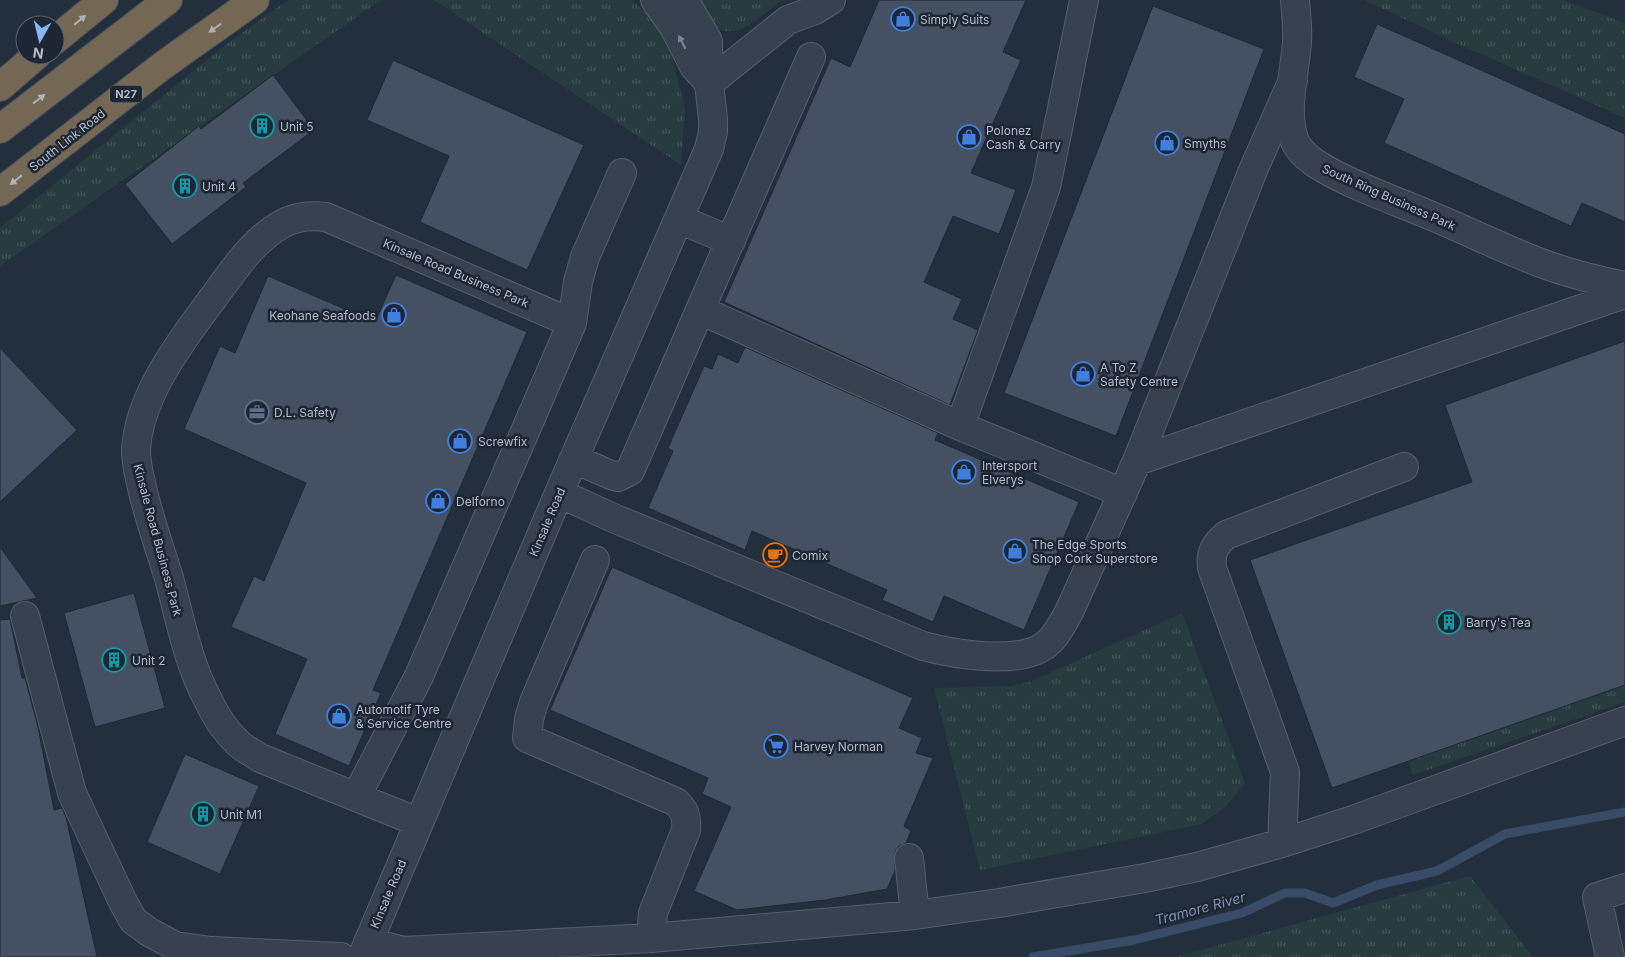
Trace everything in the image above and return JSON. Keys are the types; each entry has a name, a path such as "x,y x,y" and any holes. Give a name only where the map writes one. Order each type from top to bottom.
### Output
{"highway":[{"path":"65,32 104,0"},
{"path":"0,129 168,0"},
{"name":"South Link Road","path":"0,192 162,66 255,0"},
{"path":"0,87 25,65"}],"street":[{"path":"654,0 674,26 694,66 709,83 788,20 815,10 831,0"},
{"name":"Kinsale Road","path":"365,950 559,493 709,149 713,132 713,119 709,83 708,41 684,0"},
{"path":"960,426 1046,187 1084,0"},
{"name":"South Ring Business Park","path":"1295,0 1298,40 1290,107 1291,123 1294,140 1309,158 1340,178 1523,257 1563,270 1625,286"},
{"path":"574,459 618,477 630,471 811,57"},
{"path":"559,493 620,521 923,646 957,654 1009,657 1028,653 1044,646 1058,631 1069,612 1123,493 1254,168 1293,80"},
{"path":"356,797 419,676 572,323 578,282 585,258 622,173"},
{"name":"Kinsale Road Business Park","path":"418,822 260,758 239,744 223,725 208,700 195,670 185,639 137,466 138,432 152,394 183,339 235,267 267,234 283,224 300,217 326,217 572,323"},
{"path":"679,218 731,241"},
{"path":"1137,461 1625,294"},
{"path":"700,310 960,426 1123,493"},
{"path":"1282,843 1285,772 1212,568 1212,549 1226,535 1404,467"},
{"path":"595,560 534,702 529,719 527,738 676,802 684,811 687,819 686,830 652,913 651,938"},
{"path":"25,616 72,793 133,920 149,932 175,946 211,951 341,957"},
{"path":"365,950 404,951 651,938 915,915 1093,888 1196,867 1282,843 1353,820 1625,721"},
{"path":"910,858 915,915"},
{"path":"1610,957 1597,897 1625,888"}],"green space":[{"path":"290,0 381,0 0,266 0,228 224,46"},
{"path":"434,0 632,0 655,22 672,56 685,109 681,165"},
{"path":"694,0 782,0 750,24 731,31 722,30 714,25"},
{"path":"1364,0 1563,0 1625,23 1625,118 1454,42"},
{"path":"1182,613 1245,783 1226,806 1202,824 980,870 934,688 1012,686 1032,681"},
{"path":"1625,685 1625,702 1413,775 1408,761"},
{"path":"1470,876 1533,957 1176,957"}],"building":[{"path":"879,0 1026,0 1003,52 1021,60 971,173 1016,190 999,234 953,216 924,282 962,299 953,319 978,330 950,405 724,302 831,58 850,67"},
{"path":"1153,6 1264,49 1116,436 1004,393"},
{"path":"1377,24 1625,134 1625,222 1582,203 1571,226 1384,143 1404,99 1354,77"},
{"path":"393,60 584,145 527,270 420,222 449,156 367,120"},
{"path":"273,75 314,130 243,183 246,187 172,244 125,184 199,126 201,129"},
{"path":"396,275 527,332 373,690 381,693 349,766 275,734 307,659 231,627 254,576 264,581 306,483 184,429 220,346 235,353 268,276 375,322"},
{"name":"Barry's Tea","path":"1625,341 1625,685 1332,788 1250,560 1472,482 1445,405"},
{"path":"745,347 938,433 935,440 1079,502 1024,630 944,596 933,622 882,600 887,590 752,531 745,550 648,508 673,451 668,448 704,366 712,369 718,354 738,363"},
{"path":"0,348 77,430 0,502"},
{"path":"0,547 37,598 0,606"},
{"name":"Harvey Norman","path":"612,567 913,698 899,728 922,738 916,753 933,758 904,826 911,831 906,843 899,846 895,852 895,871 887,889 825,900 737,910 694,891 731,807 702,794 708,778 550,710"},
{"name":"Unit 2","path":"134,593 165,708 95,727 64,613"},
{"path":"10,619 22,678 25,678 38,727 54,810 62,808 66,817 97,957 0,957 0,620"},
{"name":"Unit M1","path":"185,754 259,786 220,874 147,842"}],"waterway":[{"name":"Tramore River","path":"1033,957 1134,940 1242,913 1285,893 1305,893 1333,903 1377,885 1437,871 1505,834 1625,812"}],"place":[{"name":"Simply Suits","path":"903,19"},
{"name":"Unit 5","path":"262,126"},
{"name":"Polonez Cash & Carry","path":"969,137"},
{"name":"Smyths","path":"1167,143"},
{"name":"Unit 4","path":"185,186"},
{"name":"Keohane Seafoods","path":"394,315"},
{"name":"A To Z Safety Centre","path":"1083,374"},
{"name":"D.L. Safety","path":"257,412"},
{"name":"Screwfix","path":"460,441"},
{"name":"Intersport Elverys","path":"964,472"},
{"name":"Delforno","path":"438,501"},
{"name":"The Edge Sports Shop Cork Superstore","path":"1015,551"},
{"name":"Comix","path":"775,555"},
{"name":"Barry's Tea","path":"1449,622"},
{"name":"Unit 2","path":"114,660"},
{"name":"Automotif Tyre & Service Centre","path":"339,716"},
{"name":"Harvey Norman","path":"776,746"},
{"name":"Unit M1","path":"203,814"}]}
